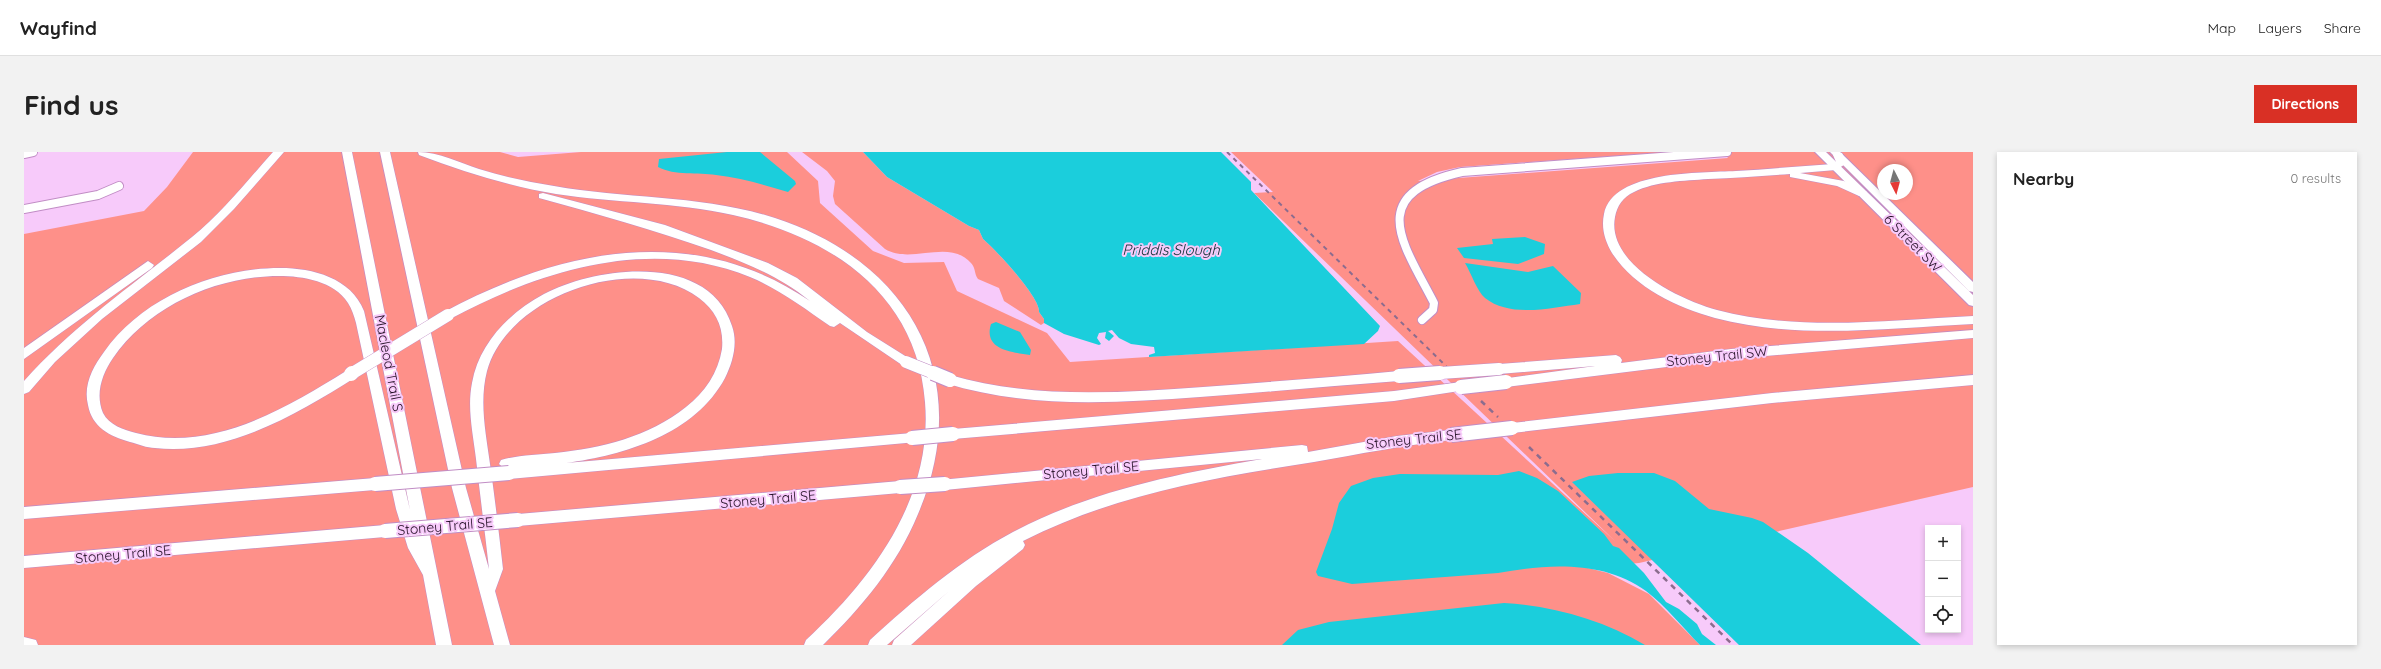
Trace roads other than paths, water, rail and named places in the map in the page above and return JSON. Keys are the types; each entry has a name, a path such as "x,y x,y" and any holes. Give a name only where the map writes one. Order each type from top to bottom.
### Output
{"highway":[{"path":"24,389 83,329 127,292 197,240 245,191 279,152"},
{"name":"Macleod Trail S","path":"347,152 444,645"},
{"path":"385,152 459,488 488,589 502,645"},
{"path":"422,153 448,168 476,179 642,222 757,262 793,281 863,335 902,359"},
{"path":"422,153 478,174 537,186 586,195 699,205 764,219 804,233 835,249 865,270 890,295 915,334 930,376 933,419 927,470 908,521 881,568 849,608 812,645"},
{"path":"1836,154 1842,163 1836,167 1750,173 1646,183 1629,190 1612,204 1608,226 1611,242 1625,262 1657,288 1702,310 1728,317 1794,326 1973,320"},
{"path":"1750,173 1781,174 1830,180 1863,194"},
{"path":"24,354 197,231 245,191"},
{"path":"430,574 415,548 403,509 362,323 352,299 332,283 311,275 288,271 234,276 197,289 156,311 128,332 107,356 95,378 92,390 96,412 108,428 135,440 171,444 212,438 252,426 306,401 351,374 448,315 504,286 556,269 614,257 681,257 740,269 788,291 858,339 902,359 950,380 983,389 1018,395 1108,398 1399,376 1731,354"},
{"path":"24,513 402,482 508,469 610,449 642,439 679,420 697,406 721,374 728,357 729,341 723,316 713,303 700,293 676,280 657,276 617,276 574,285 551,294 516,318 497,338 485,358 478,382 476,404 478,428 496,569 488,589"},
{"name":"Stoney Trail SW","path":"508,469 912,438 1409,394 1731,354 1973,334"},
{"name":"Stoney Trail SE","path":"24,562 945,484 1404,441 1772,398 1973,380"},
{"path":"876,645 929,598 968,568 1019,536 1066,514 1104,500 1173,480 1404,441"},
{"path":"900,645 971,581 1018,545 1066,514"},
{"path":"24,644 30,645"}],"main road":[{"name":"6 Street SW","path":"1820,152 1972,296"},
{"name":"6 Street SW","path":"1836,154 1972,296"}],"street":[{"path":"24,154 33,152"},
{"path":"1422,320 1433,310 1434,303 1402,240 1398,224 1403,210 1412,194 1431,180 1462,172 1727,152"},
{"path":"24,209 98,195 119,186"}],"water":[{"path":"727,152 760,152 795,181 796,184 788,192 735,178 709,174 672,172 658,167 659,159"},
{"name":"Priddis Slough","path":"863,152 1221,152 1251,182 1251,190 1380,326 1378,331 1364,344 1149,357 1149,355 1155,353 1154,347 1131,344 1119,338 1112,330 1108,331 1114,336 1109,341 1105,338 1106,332 1099,333 1097,338 1101,344 1099,345 1064,334 1044,323 1044,319 1039,312 1038,305 1033,296 1017,274 983,239 979,230 969,226 887,177"},
{"path":"1525,237 1545,244 1544,254 1518,264 1464,258 1457,248 1493,244 1492,239"},
{"path":"1465,263 1528,272 1553,266 1581,293 1580,304 1531,310 1506,308 1495,304 1482,295"},
{"path":"996,322 1020,332 1031,350 1030,355 1008,351 995,344 991,339 990,333 991,324"},
{"path":"1519,471 1537,478 1558,491 1604,534 1613,546 1619,548 1644,573 1666,602 1679,609 1697,624 1702,634 1716,645 1700,645 1653,597 1630,581 1593,569 1574,567 1535,568 1498,573 1352,584 1318,576 1316,572 1332,529 1339,503 1351,486 1373,478 1400,474 1498,475"},
{"path":"1618,473 1654,473 1675,481 1709,509 1752,518 1763,522 1808,553 1921,645 1739,645 1572,482 1589,476"},
{"path":"1504,603 1541,607 1577,616 1612,628 1645,645 1282,645 1298,630 1329,622"}],"railway":[{"path":"1227,152 1448,368"},
{"path":"1481,401 1498,417"},
{"path":"1529,447 1733,645"}]}
